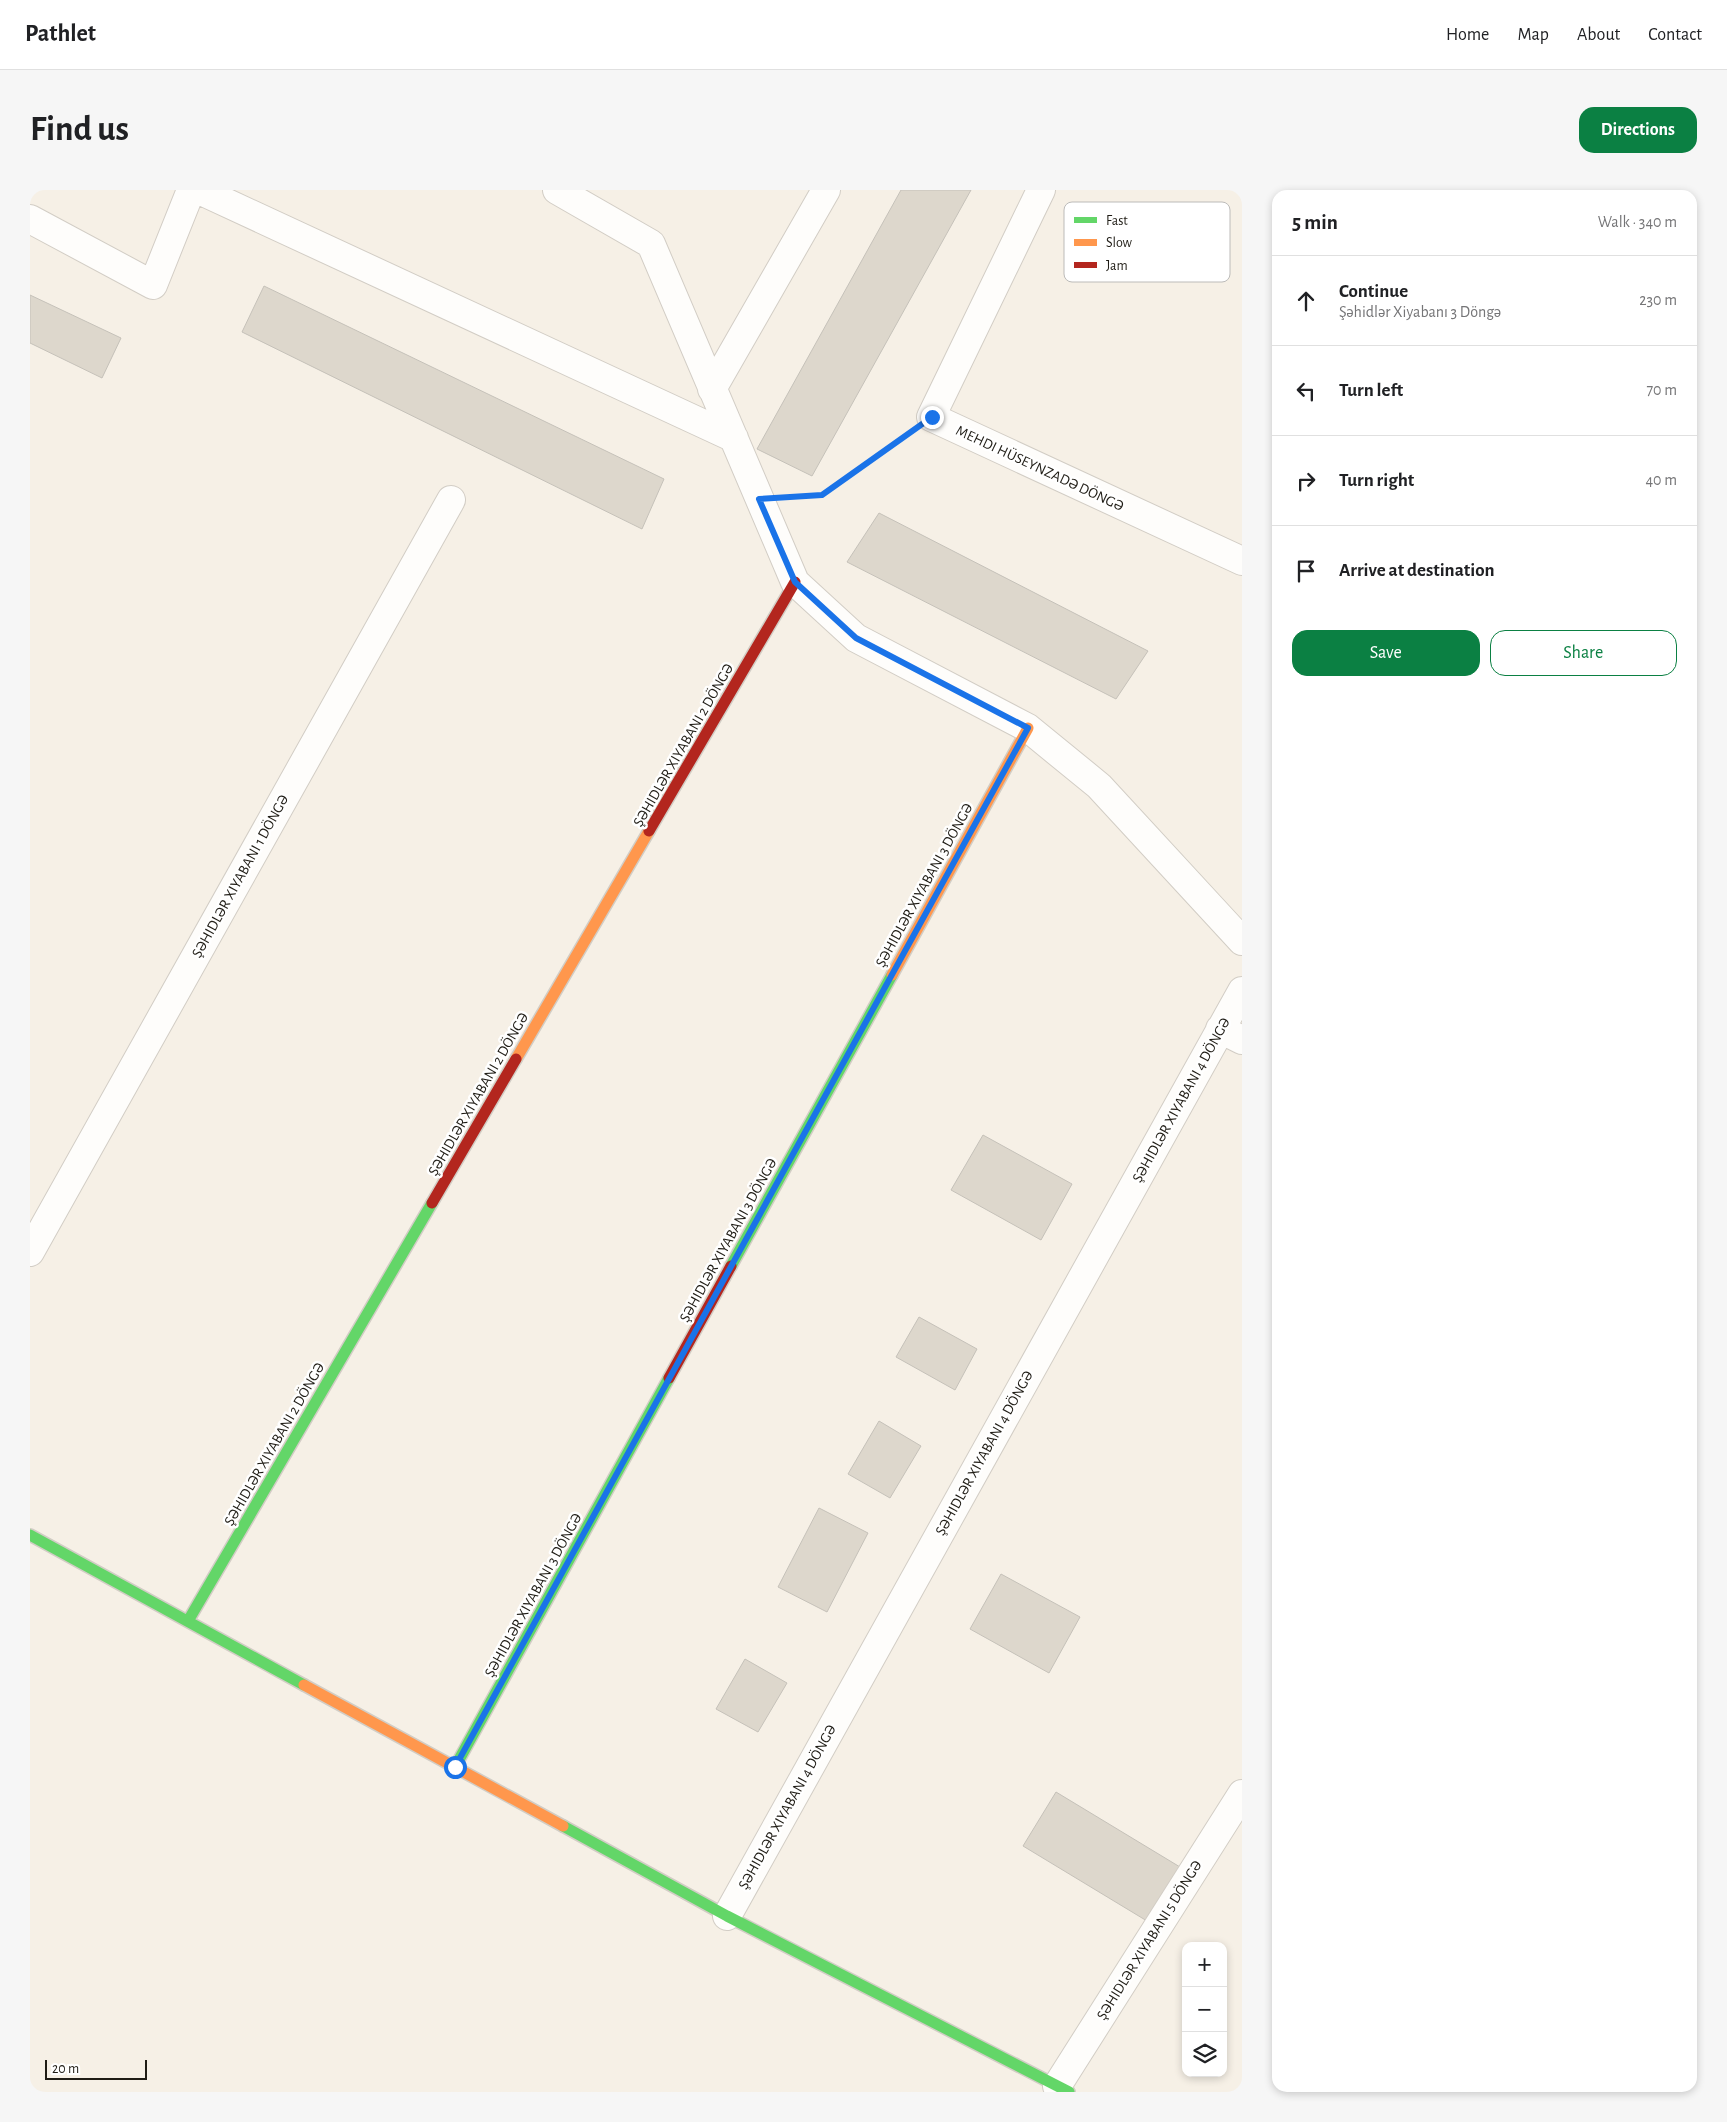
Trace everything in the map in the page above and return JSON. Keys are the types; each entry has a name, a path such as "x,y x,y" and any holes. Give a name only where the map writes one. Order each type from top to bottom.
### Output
{"street":[{"path":"30,219 153,285 191,190"},
{"path":"199,190 734,438"},
{"path":"557,190 651,244 795,582 856,638 1028,728 1099,786 1242,941"},
{"path":"712,388 826,190"},
{"path":"932,417 1041,190"},
{"name":"MEHDI HÜSEYNZADƏ DÖNGƏ","path":"932,417 1242,561"},
{"path":"30,1252 451,500"},
{"path":"188,1621 795,582"},
{"path":"455,1767 1028,728"},
{"path":"726,1916 1231,1034 1242,991"},
{"path":"30,1535 726,1916 1063,2089 1242,1794"}],"path":[{"path":"759,499 822,495 932,417"}],"building":[{"path":"901,190 971,190 812,476 757,449"},
{"path":"264,286 664,479 642,529 242,332"},
{"path":"30,295 121,338 102,378 30,343"},
{"path":"879,513 1148,651 1116,699 847,562"},
{"path":"983,1135 1072,1184 1041,1240 951,1190"},
{"path":"919,1317 977,1349 955,1390 896,1357"},
{"path":"879,1421 921,1446 890,1498 848,1474"},
{"path":"819,1508 868,1533 827,1612 778,1587"},
{"path":"1001,1574 1080,1617 1049,1673 970,1629"},
{"path":"745,1659 787,1683 758,1732 716,1709"},
{"path":"1056,1792 1180,1867 1147,1921 1023,1846"}],"traffic: fast":[{"path":"731,1266 892,975"},
{"path":"188,1621 432,1203"},
{"path":"455,1767 669,1378"},
{"path":"30,1535 304,1685"},
{"path":"563,1826 727,1916 1069,2092"}],"traffic: slow":[{"path":"892,975 1028,728"},
{"path":"516,1059 649,831"},
{"path":"304,1685 563,1826"}],"traffic: jam":[{"path":"649,831 795,582"},
{"path":"432,1203 516,1059"},
{"path":"669,1378 731,1266"}],"route":[{"path":"455,1767 1028,728 856,638 795,582 759,499 822,495 932,417"}]}
